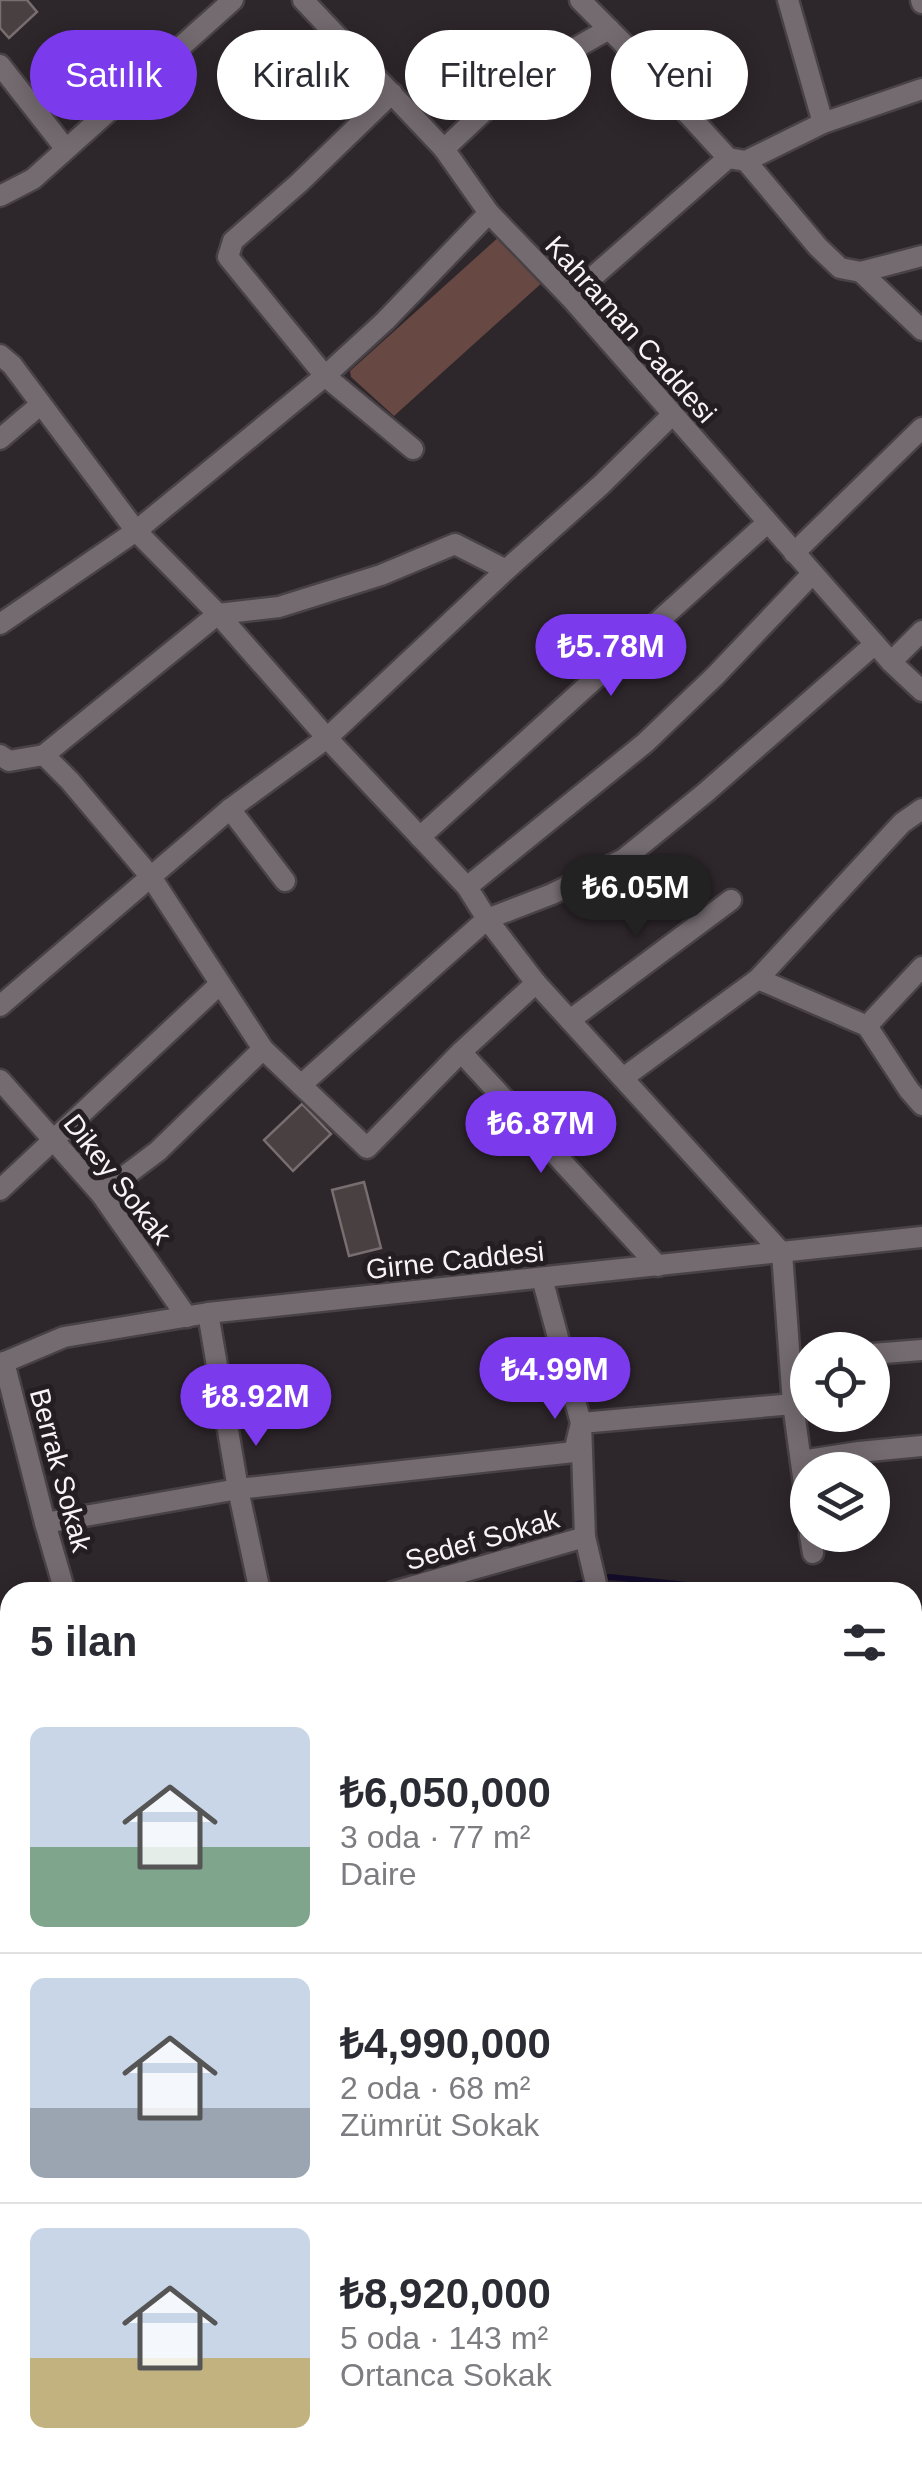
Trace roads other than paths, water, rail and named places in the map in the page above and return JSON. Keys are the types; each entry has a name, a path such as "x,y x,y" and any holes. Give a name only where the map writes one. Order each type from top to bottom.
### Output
{"street":[{"path":"0,196 33,179 233,0"},
{"name":"Kahraman Caddesi","path":"304,0 444,149 489,214 570,297 891,662 922,690"},
{"path":"580,0 840,268 861,272 922,256"},
{"path":"788,0 823,124"},
{"path":"444,149 514,83 609,29"},
{"path":"0,65 65,148"},
{"path":"570,297 738,159 922,89"},
{"path":"392,93 232,241 228,257 325,376 413,449"},
{"path":"0,624 136,531 325,376 385,321 489,214"},
{"path":"861,272 922,330"},
{"path":"0,355 12,364 136,531 218,614 327,738 467,887 536,983 782,1253 794,1332"},
{"path":"0,439 40,405"},
{"path":"0,1006 230,809 327,738 672,415"},
{"path":"794,553 922,428"},
{"path":"420,837 768,523"},
{"path":"0,755 9,761 44,755 218,614 278,607 380,575 455,544 506,570"},
{"path":"467,887 644,743 715,676 812,574"},
{"path":"891,662 922,631"},
{"path":"301,1085 487,918 552,894 624,859 875,644"},
{"path":"44,755 151,877 263,1049 367,1148 461,1052 536,983"},
{"path":"230,809 285,880"},
{"path":"623,1078 758,979 902,823 922,809"},
{"path":"570,1020 731,900"},
{"path":"867,1026 922,967"},
{"path":"758,979 867,1026 922,1105"},
{"path":"0,1190 220,984"},
{"path":"101,1194 158,1151 263,1049"},
{"path":"461,1052 658,1266"},
{"name":"Dikey Sokak","path":"0,1080 101,1194 198,1315"},
{"name":"Girne Caddesi","path":"2,1363 64,1337 198,1315 922,1237"},
{"path":"542,1278 581,1423 586,1538 595,1582"},
{"path":"198,1315 258,1582"},
{"path":"890,1353 922,1350"},
{"name":"Berrak Sokak","path":"2,1363 62,1582"},
{"path":"581,1423 790,1404"},
{"path":"45,1523 238,1489 574,1452 581,1423"},
{"path":"859,1452 922,1446"},
{"name":"Sedef Sokak","path":"430,1582 586,1538"}],"waterway":[{"path":"587,1582 610,1577 658,1582"}]}
